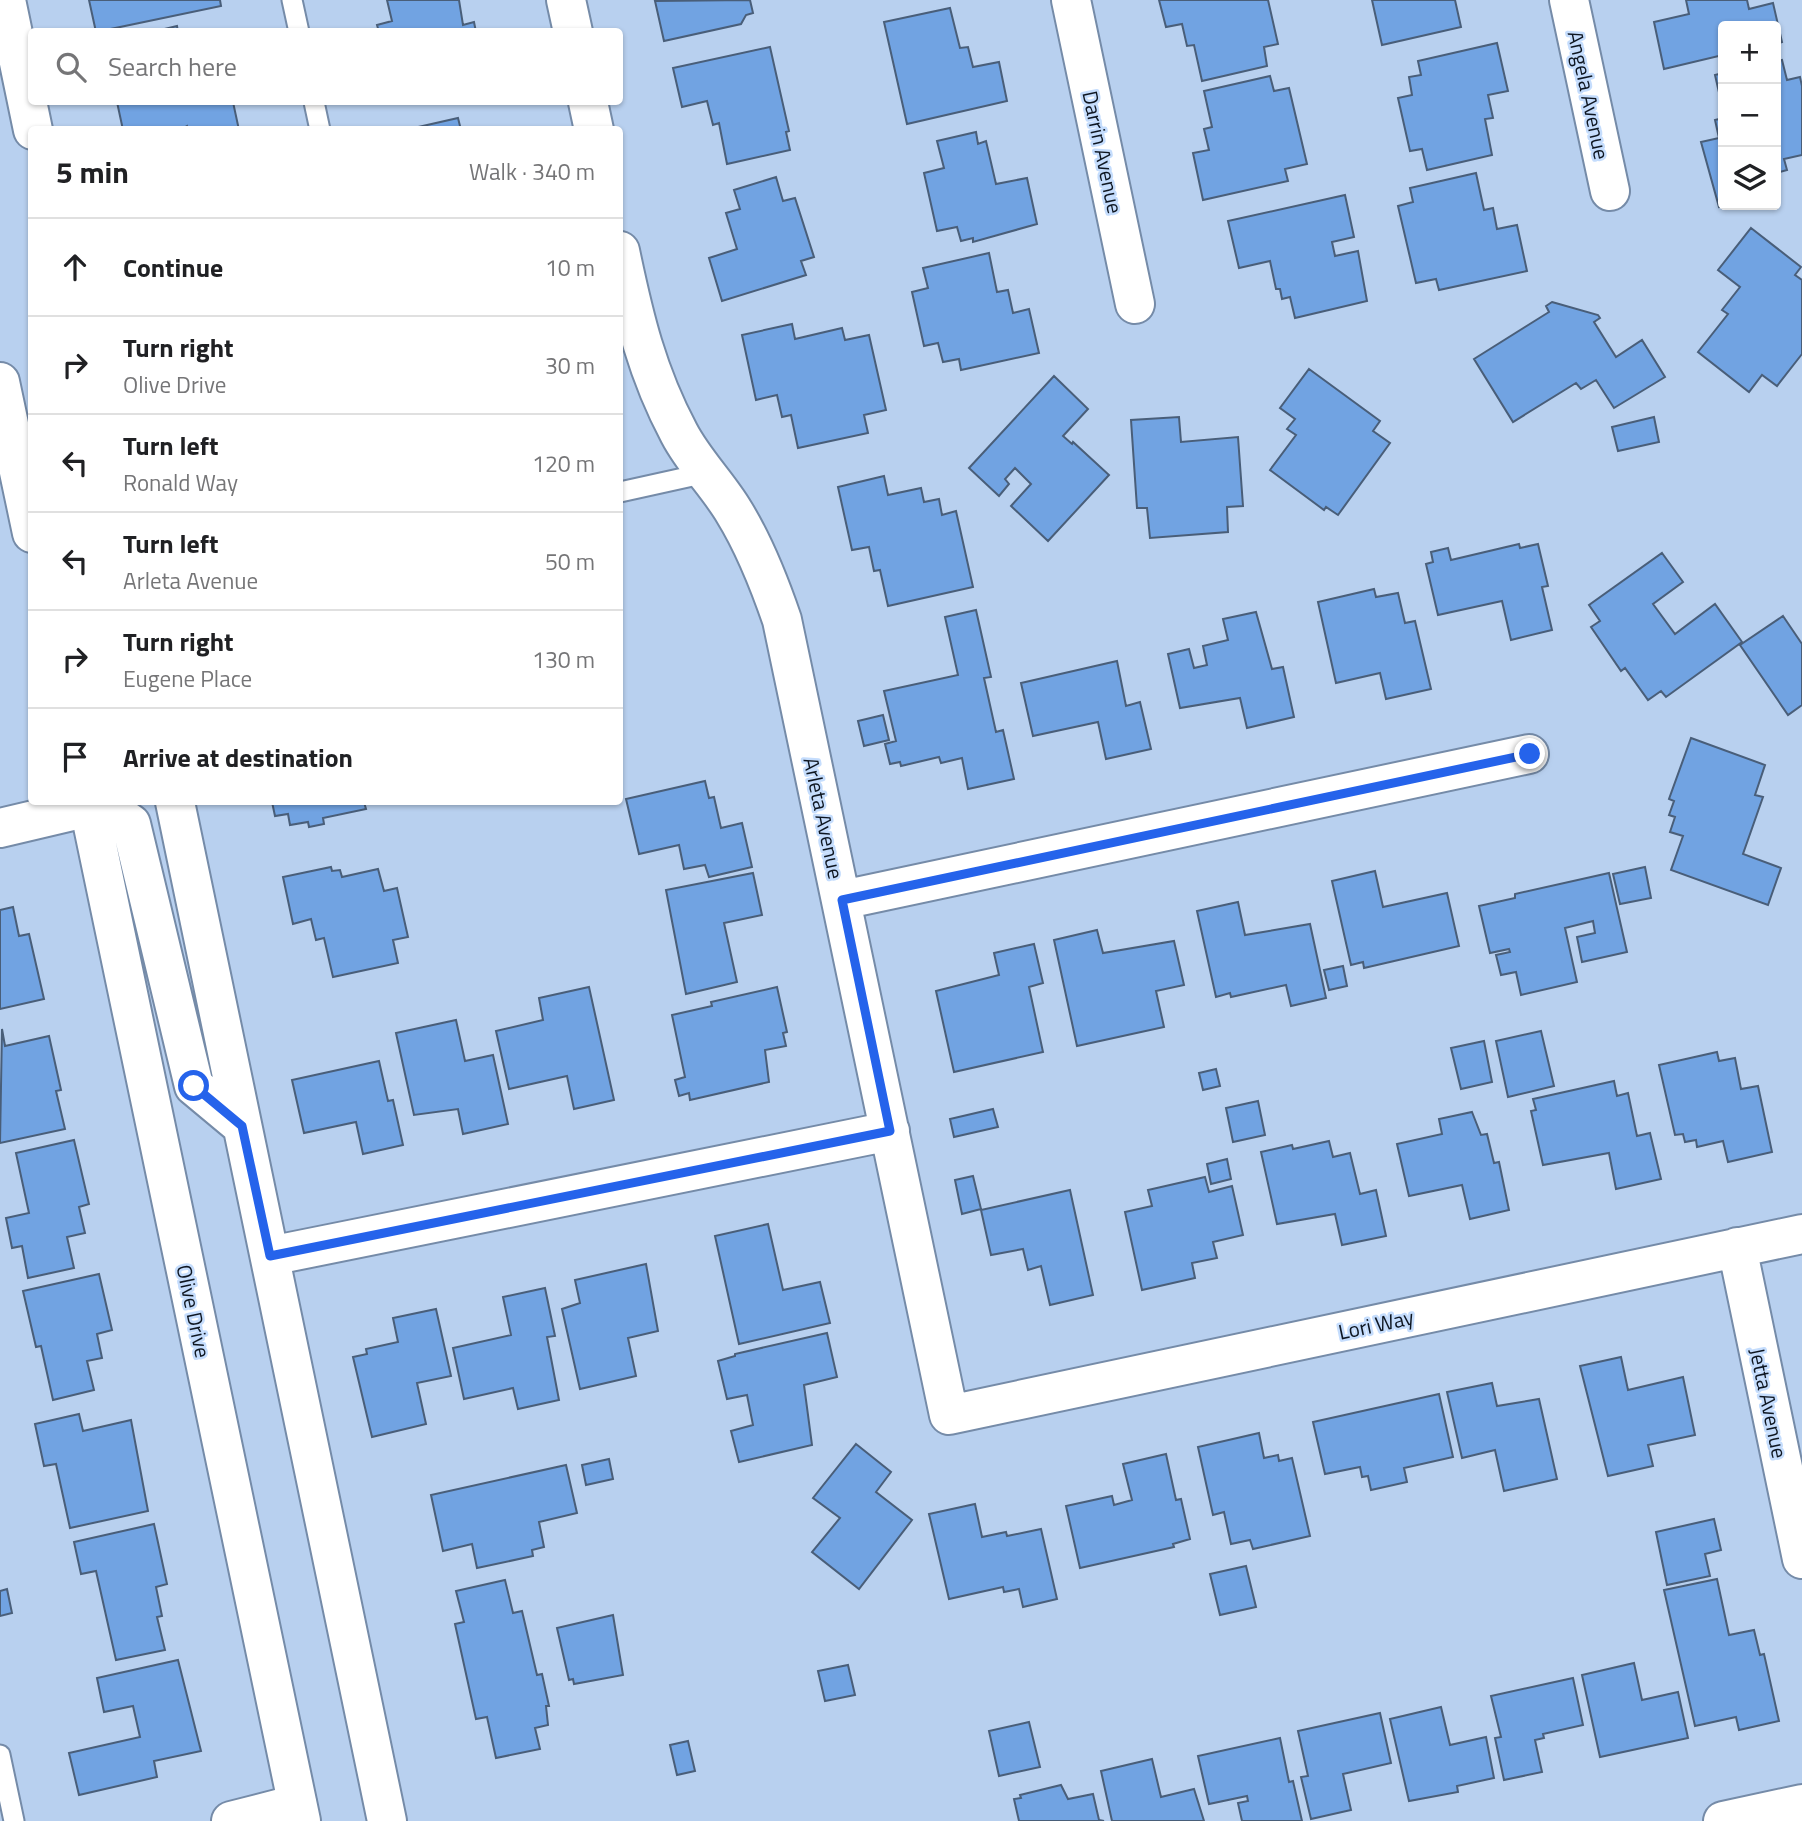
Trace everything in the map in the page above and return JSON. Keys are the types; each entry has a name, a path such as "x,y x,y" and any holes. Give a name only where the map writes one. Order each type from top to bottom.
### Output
{"street":[{"path":"6,0 32,126"},
{"path":"566,0 572,28"},
{"name":"Darrin Avenue","path":"1071,0 1135,304"},
{"name":"Angela Avenue","path":"1569,0 1609,191"},
{"path":"588,105 592,126"},
{"name":"Arleta Avenue","path":"623,266 637,334 653,380 681,436 734,512 764,567 782,620 949,1415"},
{"path":"0,382 28,514"},
{"path":"842,900 1530,754"},
{"path":"0,828 84,805"},
{"name":"Olive Drive","path":"88,805 301,1815"},
{"path":"91,805 114,812 131,824 194,1086 242,1126"},
{"path":"176,805 387,1821"},
{"path":"270,1256 890,1131"},
{"name":"Lori Way","path":"949,1415 1802,1234"},
{"name":"Jetta Avenue","path":"1737,1247 1802,1559"},
{"path":"1723,1821 1802,1804"},
{"path":"231,1821 301,1815"}],"lane":[{"path":"292,0 298,28"},
{"path":"315,105 319,126"},
{"path":"623,491 706,473"},
{"path":"0,1755 14,1821"}],"building":[{"path":"89,0 220,0 221,6 115,28 95,28"},
{"path":"387,0 459,0 463,25 474,22 475,28 378,28 377,25 392,21"},
{"path":"750,0 753,13 746,15 741,24 664,41 655,1"},
{"path":"1159,0 1268,0 1278,44 1264,47 1267,66 1202,81 1194,45 1187,46 1182,24 1166,27"},
{"path":"1372,0 1455,0 1461,27 1382,45"},
{"path":"1686,0 1747,0 1749,9 1773,3 1777,21 1718,21 1718,56 1664,69 1654,22 1689,14"},
{"path":"950,8 960,48 968,47 973,67 999,62 1007,101 907,124 884,22"},
{"path":"1497,43 1508,91 1488,95 1493,118 1485,119 1492,155 1427,170 1422,149 1410,151 1398,98 1412,95 1409,77 1421,75 1418,61"},
{"path":"770,47 789,131 786,132 790,150 727,164 719,123 713,125 707,101 682,107 673,68"},
{"path":"1781,60 1787,80 1800,77 1802,86 1802,155 1784,159 1787,170 1781,172 1781,84"},
{"path":"1270,76 1274,91 1289,88 1307,164 1285,169 1288,181 1203,200 1193,153 1209,150 1204,129 1212,127 1204,91"},
{"path":"118,105 234,105 238,126 187,126 122,126"},
{"path":"458,118 460,126 423,126"},
{"path":"976,132 978,144 986,141 996,184 1027,178 1037,224 973,242 973,238 961,241 957,227 937,231 924,173 944,168 937,141"},
{"path":"1718,138 1718,203 1701,142"},
{"path":"1476,173 1484,210 1493,208 1497,229 1517,225 1527,271 1439,290 1436,279 1416,283 1398,206 1413,202 1410,188"},
{"path":"776,177 783,201 795,198 814,257 801,261 806,275 722,301 709,258 737,249 726,213 740,209 734,190"},
{"path":"1345,195 1354,237 1332,242 1335,256 1358,251 1367,301 1295,318 1290,297 1282,299 1280,289 1276,289 1270,261 1239,268 1228,221"},
{"path":"1751,228 1801,267 1795,275 1802,280 1802,354 1777,386 1762,375 1749,392 1698,352 1728,314 1722,310 1740,287 1718,270"},
{"path":"989,253 997,292 1008,290 1013,313 1029,309 1039,353 961,370 959,359 943,362 938,343 924,346 912,292 928,288 923,268"},
{"path":"1552,302 1598,315 1600,318 1594,322 1616,357 1642,340 1665,377 1614,408 1596,380 1581,389 1576,383 1513,422 1474,359 1549,312 1546,306"},
{"path":"792,324 795,339 842,328 845,340 869,335 886,410 864,415 868,433 798,448 791,415 782,417 777,395 756,400 742,335"},
{"path":"1309,369 1380,421 1373,431 1390,443 1338,515 1326,507 1324,510 1270,470 1296,435 1287,429 1295,419 1280,408"},
{"path":"1054,376 1088,409 1063,436 1109,475 1048,541 1011,506 1031,484 1015,468 1005,479 1009,484 999,496 969,468"},
{"path":"1179,417 1181,442 1238,437 1243,506 1227,507 1228,532 1150,538 1147,508 1137,508 1131,420"},
{"path":"1654,417 1659,442 1618,451 1612,427"},
{"path":"884,476 888,495 921,488 924,502 939,499 942,515 956,511 973,587 888,606 880,570 874,571 869,547 852,550 838,487"},
{"path":"1519,544 1520,548 1538,544 1548,586 1542,587 1552,630 1511,640 1502,601 1438,615 1426,564 1433,562 1431,552 1448,548 1451,560"},
{"path":"1662,553 1683,582 1653,604 1675,634 1715,604 1742,642 1666,697 1661,691 1648,700 1625,668 1621,671 1591,627 1600,621 1589,605"},
{"path":"1374,589 1376,597 1398,593 1405,623 1415,621 1431,689 1386,699 1380,673 1336,683 1318,602"},
{"path":"976,610 991,677 984,678 996,732 1003,730 1014,779 968,789 962,758 941,763 939,757 901,766 900,762 890,764 885,744 896,741 884,691 958,675 945,617"},
{"path":"1256,612 1272,669 1283,667 1294,717 1247,728 1240,698 1180,708 1168,654 1189,649 1194,668 1207,665 1203,646 1228,640 1223,619"},
{"path":"1783,616 1802,644 1802,705 1788,715 1740,645"},
{"path":"1117,661 1126,706 1140,702 1151,749 1106,759 1098,722 1033,736 1021,683"},
{"path":"883,715 889,740 864,746 858,721"},
{"path":"1691,738 1765,765 1755,795 1763,797 1743,854 1781,868 1768,905 1671,870 1683,836 1670,832 1675,817 1669,815 1674,801 1669,799"},
{"path":"705,781 709,798 714,797 721,828 742,823 752,867 709,877 705,865 684,869 679,845 639,854 626,799"},
{"path":"273,805 365,805 366,809 323,818 324,824 309,827 308,822 290,825 288,814 275,816"},
{"path":"331,867 332,871 340,870 342,877 378,869 384,891 397,888 408,937 393,940 398,963 333,977 324,938 316,940 311,919 293,924 283,877"},
{"path":"1645,867 1651,898 1620,904 1613,874"},
{"path":"1375,871 1383,907 1447,893 1459,946 1364,968 1363,962 1351,965 1332,881"},
{"path":"753,873 762,915 724,923 737,982 686,994 666,890"},
{"path":"1609,873 1627,952 1582,962 1577,937 1595,933 1593,921 1565,928 1577,982 1521,995 1516,972 1501,975 1496,955 1510,952 1509,949 1490,953 1479,906 1515,898 1515,894"},
{"path":"1238,902 1245,935 1310,924 1326,998 1291,1006 1286,985 1231,997 1230,993 1216,997 1197,911"},
{"path":"13,907 19,936 29,934 44,999 0,1009 0,910"},
{"path":"1097,930 1103,953 1174,941 1184,985 1156,991 1164,1027 1077,1046 1054,940"},
{"path":"1034,944 1043,983 1029,987 1043,1052 954,1072 936,991 999,975 994,953"},
{"path":"1343,966 1347,986 1329,990 1324,970"},
{"path":"589,987 614,1100 574,1109 567,1076 509,1089 496,1031 543,1020 539,998"},
{"path":"777,987 787,1032 783,1033 786,1046 765,1050 769,1082 690,1100 689,1093 679,1096 675,1080 685,1077 672,1015 712,1006 711,1002"},
{"path":"456,1020 465,1061 493,1055 508,1124 463,1134 458,1109 414,1115 396,1033"},
{"path":"2,1029 5,1046 49,1036 61,1090 56,1091 65,1129 0,1143"},
{"path":"1541,1031 1554,1086 1508,1097 1496,1041"},
{"path":"1484,1041 1492,1082 1461,1089 1451,1048"},
{"path":"1717,1052 1719,1061 1735,1058 1741,1089 1758,1086 1772,1152 1728,1162 1723,1141 1697,1147 1696,1140 1685,1142 1683,1134 1675,1135 1659,1065"},
{"path":"379,1061 388,1101 393,1100 403,1145 363,1154 356,1122 304,1133 292,1080"},
{"path":"1216,1069 1220,1086 1203,1090 1199,1073"},
{"path":"1614,1081 1617,1096 1628,1093 1637,1136 1650,1133 1661,1179 1616,1189 1609,1153 1543,1165 1531,1111 1536,1110 1533,1099"},
{"path":"1258,1101 1265,1135 1233,1142 1226,1108"},
{"path":"993,1109 998,1127 954,1137 950,1119"},
{"path":"1472,1112 1481,1135 1487,1134 1494,1163 1499,1162 1509,1210 1470,1219 1462,1185 1409,1196 1397,1144 1442,1134 1439,1119"},
{"path":"74,1140 89,1204 79,1207 85,1233 67,1237 74,1268 28,1278 22,1246 12,1248 6,1218 29,1213 16,1153"},
{"path":"1329,1141 1333,1157 1350,1153 1360,1194 1376,1190 1386,1236 1342,1245 1335,1214 1277,1224 1261,1152 1292,1145 1293,1149"},
{"path":"1227,1159 1231,1179 1211,1184 1207,1164"},
{"path":"973,1176 981,1209 962,1214 955,1180"},
{"path":"1205,1177 1209,1192 1232,1186 1243,1235 1213,1242 1217,1258 1192,1263 1195,1278 1142,1290 1125,1212 1152,1206 1148,1190"},
{"path":"1070,1190 1093,1295 1050,1305 1041,1266 1028,1270 1023,1249 991,1255 981,1210"},
{"path":"768,1224 783,1290 820,1282 830,1323 739,1344 715,1236"},
{"path":"646,1264 658,1331 628,1338 636,1376 580,1389 562,1309 580,1303 575,1280"},
{"path":"99,1274 112,1330 97,1334 102,1358 87,1361 94,1390 53,1400 41,1346 36,1347 23,1291"},
{"path":"545,1288 555,1336 547,1337 559,1400 518,1409 513,1388 464,1399 453,1348 511,1335 503,1297"},
{"path":"436,1309 451,1376 417,1383 426,1424 372,1437 353,1357 367,1354 366,1349 398,1342 393,1318"},
{"path":"827,1333 837,1377 804,1385 812,1445 739,1462 731,1431 753,1425 747,1395 727,1399 718,1361 735,1354"},
{"path":"1621,1357 1628,1390 1683,1377 1695,1435 1648,1445 1653,1466 1608,1476 1580,1366"},
{"path":"1492,1383 1497,1406 1539,1399 1557,1479 1504,1491 1495,1450 1462,1458 1447,1392"},
{"path":"1439,1394 1453,1457 1404,1468 1407,1482 1371,1490 1368,1476 1362,1477 1360,1467 1325,1474 1313,1422"},
{"path":"79,1414 83,1431 131,1420 148,1511 70,1528 56,1464 44,1466 35,1424"},
{"path":"1259,1433 1264,1458 1278,1455 1279,1461 1292,1458 1310,1536 1253,1549 1250,1540 1231,1544 1224,1512 1213,1515 1198,1447"},
{"path":"856,1444 891,1472 876,1492 912,1520 859,1589 812,1552 840,1518 813,1498"},
{"path":"1166,1454 1176,1500 1181,1499 1190,1539 1173,1544 1174,1547 1080,1568 1066,1506 1112,1496 1114,1505 1132,1500 1123,1464"},
{"path":"609,1459 613,1479 586,1485 582,1465"},
{"path":"566,1465 577,1513 539,1522 544,1547 532,1550 533,1556 477,1568 472,1544 443,1551 431,1495"},
{"path":"975,1504 982,1537 1006,1532 1007,1536 1041,1529 1057,1599 1023,1607 1019,1589 1004,1592 1003,1587 949,1599 929,1514"},
{"path":"1714,1519 1721,1550 1705,1554 1710,1576 1667,1585 1656,1532"},
{"path":"154,1524 167,1584 156,1587 162,1616 157,1617 165,1650 116,1660 96,1571 81,1574 74,1542"},
{"path":"1246,1566 1256,1607 1220,1615 1210,1574"},
{"path":"1717,1579 1729,1635 1754,1630 1760,1655 1764,1654 1779,1721 1739,1730 1736,1717 1695,1726 1664,1590"},
{"path":"505,1580 513,1613 522,1611 537,1675 542,1674 549,1706 546,1706 548,1725 535,1728 540,1749 496,1758 487,1717 476,1719 455,1624 464,1622 456,1591"},
{"path":"7,1589 12,1613 0,1616 0,1591"},
{"path":"613,1615 623,1675 574,1684 573,1679 569,1680 557,1628"},
{"path":"178,1660 201,1751 154,1761 157,1777 79,1795 69,1753 140,1737 133,1706 104,1712 97,1678"},
{"path":"1634,1663 1642,1700 1678,1692 1688,1738 1600,1757 1582,1675"},
{"path":"848,1665 855,1695 825,1701 818,1671"},
{"path":"1573,1678 1583,1725 1543,1734 1544,1738 1535,1740 1542,1772 1504,1780 1495,1738 1501,1737 1491,1696"},
{"path":"1441,1707 1450,1745 1486,1737 1494,1778 1457,1786 1458,1792 1409,1801 1390,1719"},
{"path":"1380,1713 1391,1763 1343,1774 1351,1810 1311,1819 1301,1777 1308,1776 1298,1731"},
{"path":"1029,1722 1040,1767 999,1776 989,1731"},
{"path":"1280,1738 1289,1782 1293,1781 1302,1821 1242,1821 1238,1803 1248,1801 1247,1796 1209,1804 1198,1756"},
{"path":"688,1741 695,1771 677,1775 670,1745"},
{"path":"1152,1759 1161,1797 1194,1789 1204,1821 1112,1821 1101,1771"},
{"path":"1061,1785 1068,1799 1093,1794 1099,1820 1104,1821 1019,1821 1014,1799 1021,1798 1020,1795"}],"route":[{"path":"194,1086 242,1126 270,1256 890,1131 842,900 1530,754"}]}
